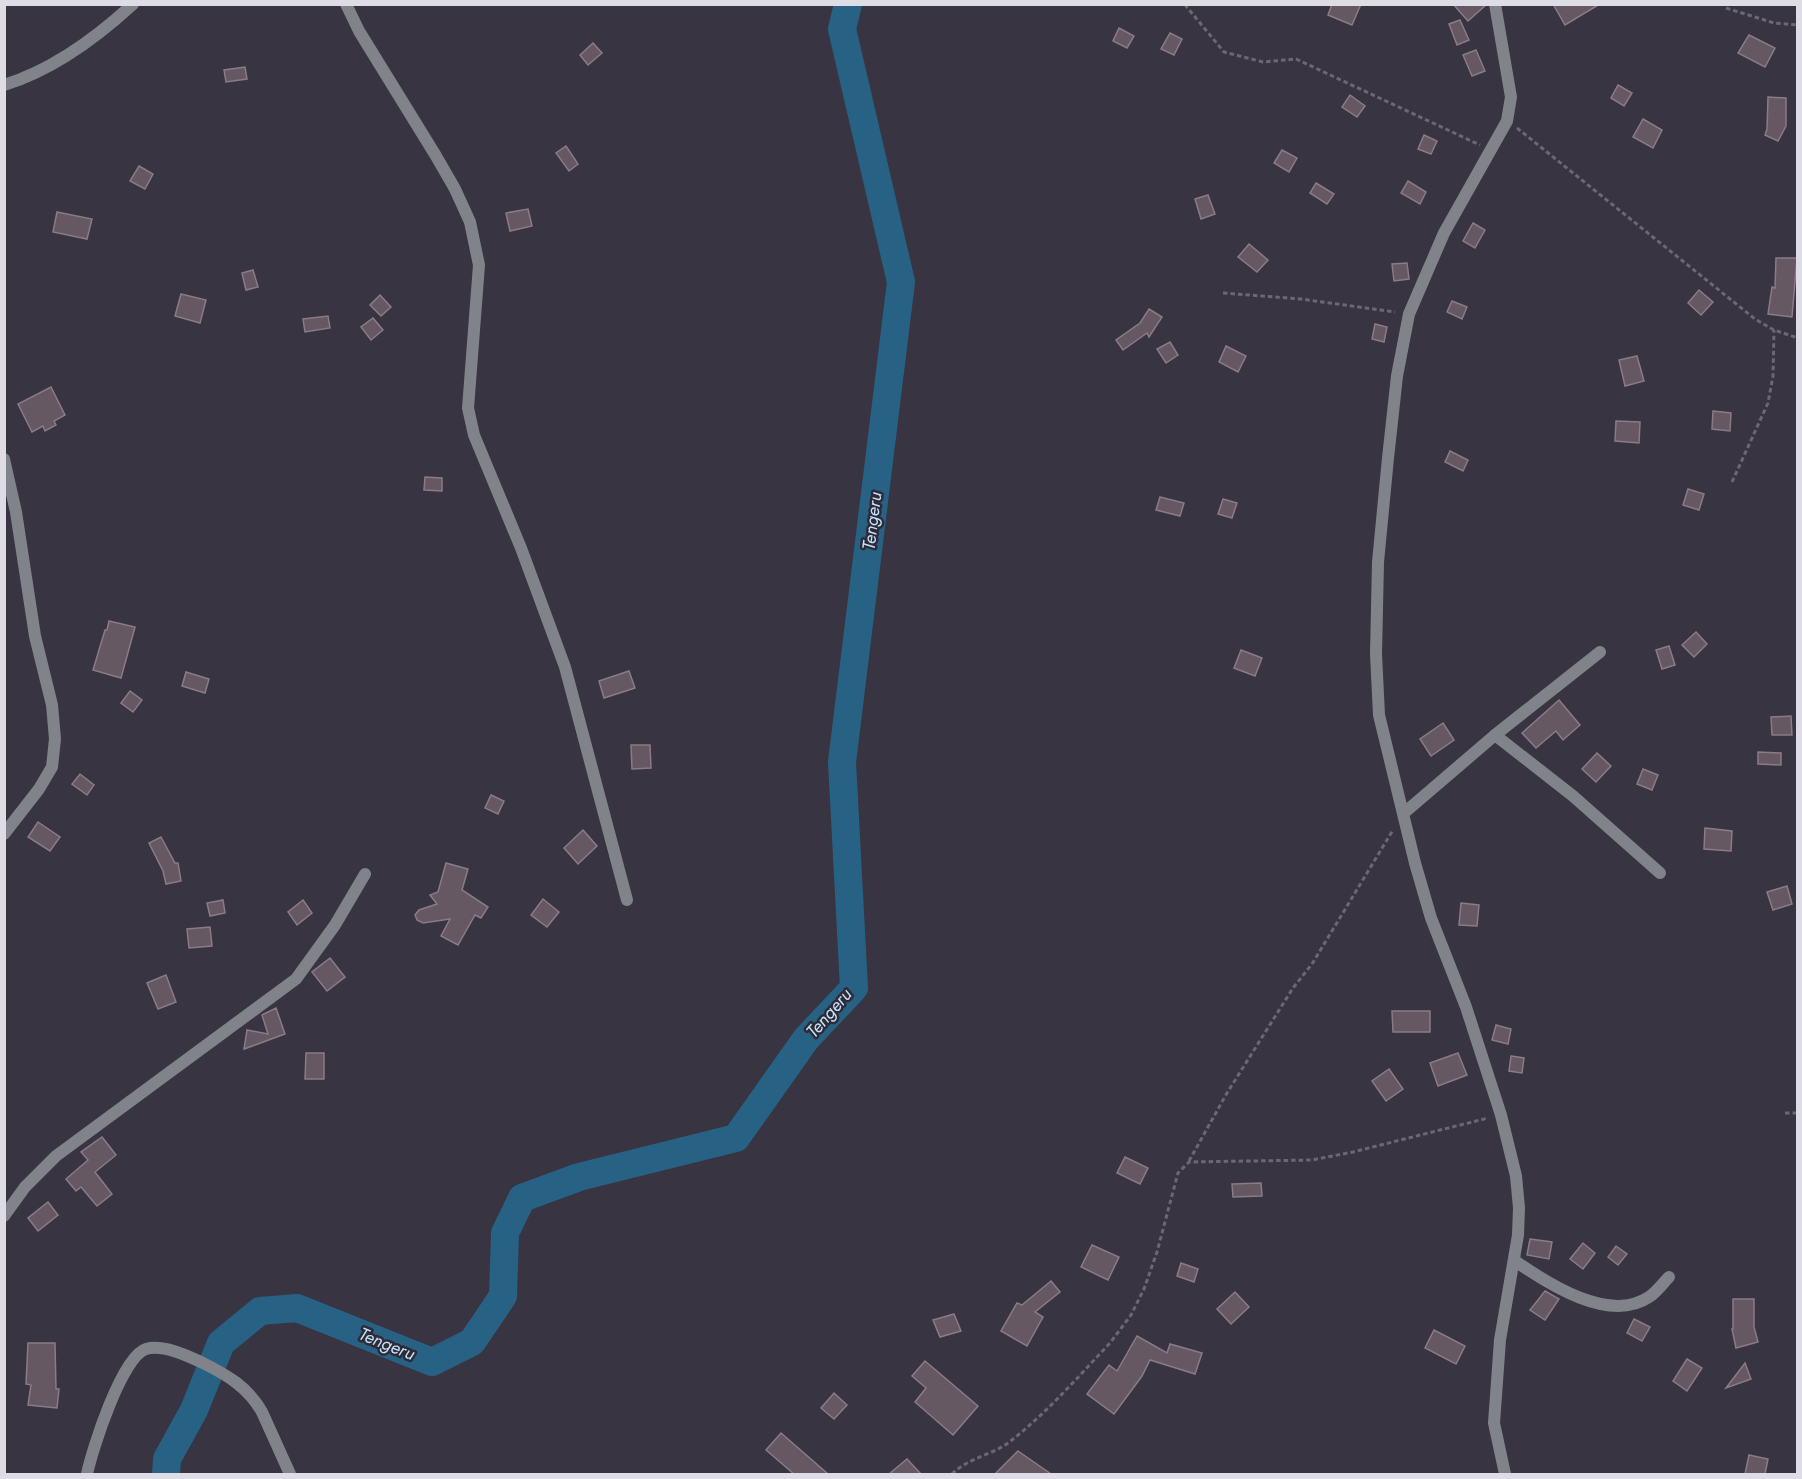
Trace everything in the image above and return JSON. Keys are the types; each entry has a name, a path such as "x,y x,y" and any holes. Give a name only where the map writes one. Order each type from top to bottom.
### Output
{"street":[{"path":"4,85 24,79 76,50 134,4"},
{"path":"346,4 381,69 455,189 470,222 479,265 468,408 474,435 521,548 565,668 627,900"},
{"path":"1494,4 1511,97 1507,121 1444,233 1409,314 1397,376 1388,458 1378,562 1376,654 1379,715 1431,918 1466,1007 1501,1115 1516,1176 1519,1208 1515,1261 1500,1340 1494,1423 1505,1474"},
{"path":"4,459 16,512 35,636 52,705 55,739 52,767 39,789 4,834"},
{"path":"1404,813 1495,735 1600,651"},
{"path":"1495,735 1573,796 1660,873"},
{"path":"4,1216 25,1187 56,1156 296,979 335,925 365,874"},
{"path":"1515,1261 1560,1291 1607,1305 1628,1305 1648,1298 1670,1277"},
{"path":"87,1474 96,1437 126,1370 136,1356 145,1349 154,1348 168,1350 195,1360 225,1374 242,1387 256,1402 290,1474"}],"path":[{"path":"1186,4 1224,52 1263,62 1296,59 1490,150"},
{"path":"1726,8 1774,23 1797,25"},
{"path":"1507,121 1755,319 1774,330 1797,338"},
{"path":"1223,293 1301,299 1409,314"},
{"path":"1732,482 1768,403 1773,376 1774,330"},
{"path":"952,1474 967,1463 1002,1447 1033,1423 1110,1343 1131,1316 1157,1252 1178,1173 1189,1162 1227,1093 1293,988 1312,964 1404,813"},
{"path":"1785,1113 1797,1113"},
{"path":"1189,1162 1312,1160 1501,1115"}],"building":[{"path":"1332,4 1361,4 1352,25 1328,15"},
{"path":"1453,4 1487,4 1468,21"},
{"path":"1553,4 1600,4 1565,25"},
{"path":"1460,20 1469,40 1457,45 1449,24"},
{"path":"1119,28 1134,36 1127,48 1113,41"},
{"path":"1170,33 1182,39 1174,55 1161,49"},
{"path":"1749,35 1775,48 1765,67 1738,53"},
{"path":"593,43 602,53 588,65 580,55"},
{"path":"1476,50 1485,71 1472,76 1463,55"},
{"path":"245,67 247,79 226,82 224,70"},
{"path":"1618,85 1632,93 1624,106 1611,98"},
{"path":"1350,95 1365,106 1357,117 1342,107"},
{"path":"1768,97 1786,98 1786,126 1778,141 1765,135"},
{"path":"1643,119 1662,130 1653,148 1633,137"},
{"path":"1424,135 1437,141 1431,154 1418,149"},
{"path":"566,146 578,164 569,171 556,153"},
{"path":"1282,150 1297,158 1289,172 1274,163"},
{"path":"139,166 153,174 145,189 130,181"},
{"path":"1408,181 1426,192 1420,204 1401,193"},
{"path":"1316,183 1334,194 1327,204 1310,193"},
{"path":"1208,195 1215,214 1201,219 1195,199"},
{"path":"528,209 532,226 510,231 506,213"},
{"path":"57,212 92,219 87,239 53,232"},
{"path":"1473,223 1485,230 1475,248 1463,241"},
{"path":"1249,244 1268,260 1257,272 1238,257"},
{"path":"1776,258 1797,258 1792,317 1768,314 1772,287 1775,288"},
{"path":"1407,263 1409,279 1394,281 1392,264"},
{"path":"253,270 258,287 246,290 242,273"},
{"path":"1699,290 1713,302 1701,315 1688,303"},
{"path":"181,294 206,300 200,323 175,316"},
{"path":"380,295 391,307 381,316 370,305"},
{"path":"1452,301 1467,307 1462,319 1447,312"},
{"path":"1149,309 1162,317 1149,337 1147,333 1123,350 1116,340 1140,323"},
{"path":"328,316 330,328 305,332 303,319"},
{"path":"373,318 383,330 371,340 361,327"},
{"path":"1375,324 1387,327 1384,342 1372,339"},
{"path":"1170,342 1178,355 1166,363 1157,349"},
{"path":"1226,346 1246,356 1238,372 1219,362"},
{"path":"1637,356 1644,381 1625,386 1619,360"},
{"path":"51,387 65,415 54,421 56,425 45,431 43,426 32,432 18,404"},
{"path":"1713,411 1731,413 1730,431 1712,429"},
{"path":"1616,421 1640,422 1639,443 1615,441"},
{"path":"1450,451 1468,460 1463,471 1445,462"},
{"path":"425,477 442,478 442,491 424,490"},
{"path":"1688,489 1704,494 1699,510 1683,505"},
{"path":"1160,497 1184,503 1180,516 1156,510"},
{"path":"1223,499 1237,503 1232,518 1218,514"},
{"path":"109,621 135,627 121,678 93,670"},
{"path":"1696,632 1707,644 1694,657 1682,645"},
{"path":"1669,646 1675,665 1662,669 1656,650"},
{"path":"1241,650 1262,658 1255,676 1234,668"},
{"path":"629,671 635,688 604,698 599,681"},
{"path":"186,672 209,679 205,693 182,686"},
{"path":"130,691 142,700 133,712 121,703"},
{"path":"1559,700 1580,725 1563,740 1556,731 1536,748 1522,733"},
{"path":"1791,716 1792,735 1772,735 1771,717"},
{"path":"1443,723 1454,740 1431,756 1420,739"},
{"path":"631,745 650,745 651,768 632,769"},
{"path":"1758,752 1781,753 1781,765 1758,764"},
{"path":"1597,753 1611,766 1596,782 1582,769"},
{"path":"1643,769 1658,775 1652,790 1637,784"},
{"path":"80,774 94,785 87,795 72,784"},
{"path":"491,795 504,801 498,814 485,808"},
{"path":"38,822 60,837 50,851 28,837"},
{"path":"1705,828 1732,831 1731,851 1704,849"},
{"path":"583,830 597,846 578,864 564,848"},
{"path":"161,837 175,863 178,863 181,881 166,884 163,871 149,843"},
{"path":"446,863 468,869 462,890 488,907 481,918 475,915 458,945 441,936 450,919 423,923 417,920 415,915 419,910 437,904 430,895 438,892"},
{"path":"1787,886 1792,904 1773,910 1767,892"},
{"path":"543,899 559,912 547,927 531,915"},
{"path":"223,900 225,913 210,916 207,903"},
{"path":"303,900 312,913 297,925 288,912"},
{"path":"1461,903 1479,905 1477,926 1459,925"},
{"path":"210,927 212,946 189,948 187,929"},
{"path":"330,958 345,977 327,991 312,972"},
{"path":"166,975 176,1002 158,1009 147,983"},
{"path":"276,1008 285,1034 244,1049 247,1030 268,1034 262,1015"},
{"path":"1392,1011 1430,1011 1430,1032 1393,1032"},
{"path":"1496,1025 1511,1029 1508,1044 1492,1040"},
{"path":"306,1053 324,1053 324,1079 305,1079"},
{"path":"1458,1053 1467,1075 1438,1086 1430,1063"},
{"path":"1511,1056 1524,1058 1522,1073 1509,1071"},
{"path":"1389,1069 1403,1089 1386,1101 1372,1081"},
{"path":"102,1137 116,1155 95,1172 112,1194 97,1206 81,1187 76,1191 66,1179 88,1160 81,1152"},
{"path":"1125,1157 1148,1168 1140,1184 1117,1173"},
{"path":"1261,1183 1262,1196 1233,1197 1232,1184"},
{"path":"48,1202 58,1215 38,1231 28,1218"},
{"path":"1530,1239 1552,1242 1549,1259 1527,1255"},
{"path":"1583,1243 1595,1253 1583,1269 1570,1259"},
{"path":"1092,1245 1119,1257 1108,1280 1081,1267"},
{"path":"1616,1246 1627,1254 1618,1265 1608,1257"},
{"path":"1181,1263 1198,1269 1194,1282 1177,1276"},
{"path":"1051,1281 1060,1292 1035,1312 1043,1317 1027,1346 1001,1331 1017,1303 1022,1305"},
{"path":"1545,1291 1559,1299 1545,1320 1530,1310"},
{"path":"1235,1292 1249,1307 1231,1324 1217,1309"},
{"path":"1733,1299 1754,1299 1754,1327 1758,1342 1736,1348 1732,1329"},
{"path":"954,1314 961,1331 940,1337 933,1320"},
{"path":"1634,1319 1650,1327 1642,1341 1627,1333"},
{"path":"1434,1330 1465,1346 1456,1364 1425,1348"},
{"path":"1137,1336 1167,1353 1170,1344 1202,1353 1195,1374 1150,1360 1142,1376 1114,1414 1087,1394 1109,1365 1117,1371"},
{"path":"28,1343 55,1343 56,1389 59,1389 57,1408 28,1405 31,1385 26,1384"},
{"path":"1687,1359 1702,1368 1687,1391 1673,1381"},
{"path":"925,1361 978,1406 953,1435 915,1402 926,1388 912,1376"},
{"path":"1745,1363 1751,1379 1726,1388"},
{"path":"834,1393 847,1405 834,1419 821,1408"},
{"path":"781,1433 828,1474 794,1474 766,1450"},
{"path":"1018,1451 1051,1474 995,1474"},
{"path":"1749,1455 1768,1459 1765,1474 1745,1474"},
{"path":"907,1459 921,1474 889,1474"}],"waterway":[{"name":"Tengeru","path":"166,1474 167,1459 194,1410 221,1343 260,1311 297,1308 432,1362 472,1342 503,1296 505,1233 522,1198 579,1177 736,1138 806,1039 854,988 842,762 901,282 842,29 848,4"}]}
